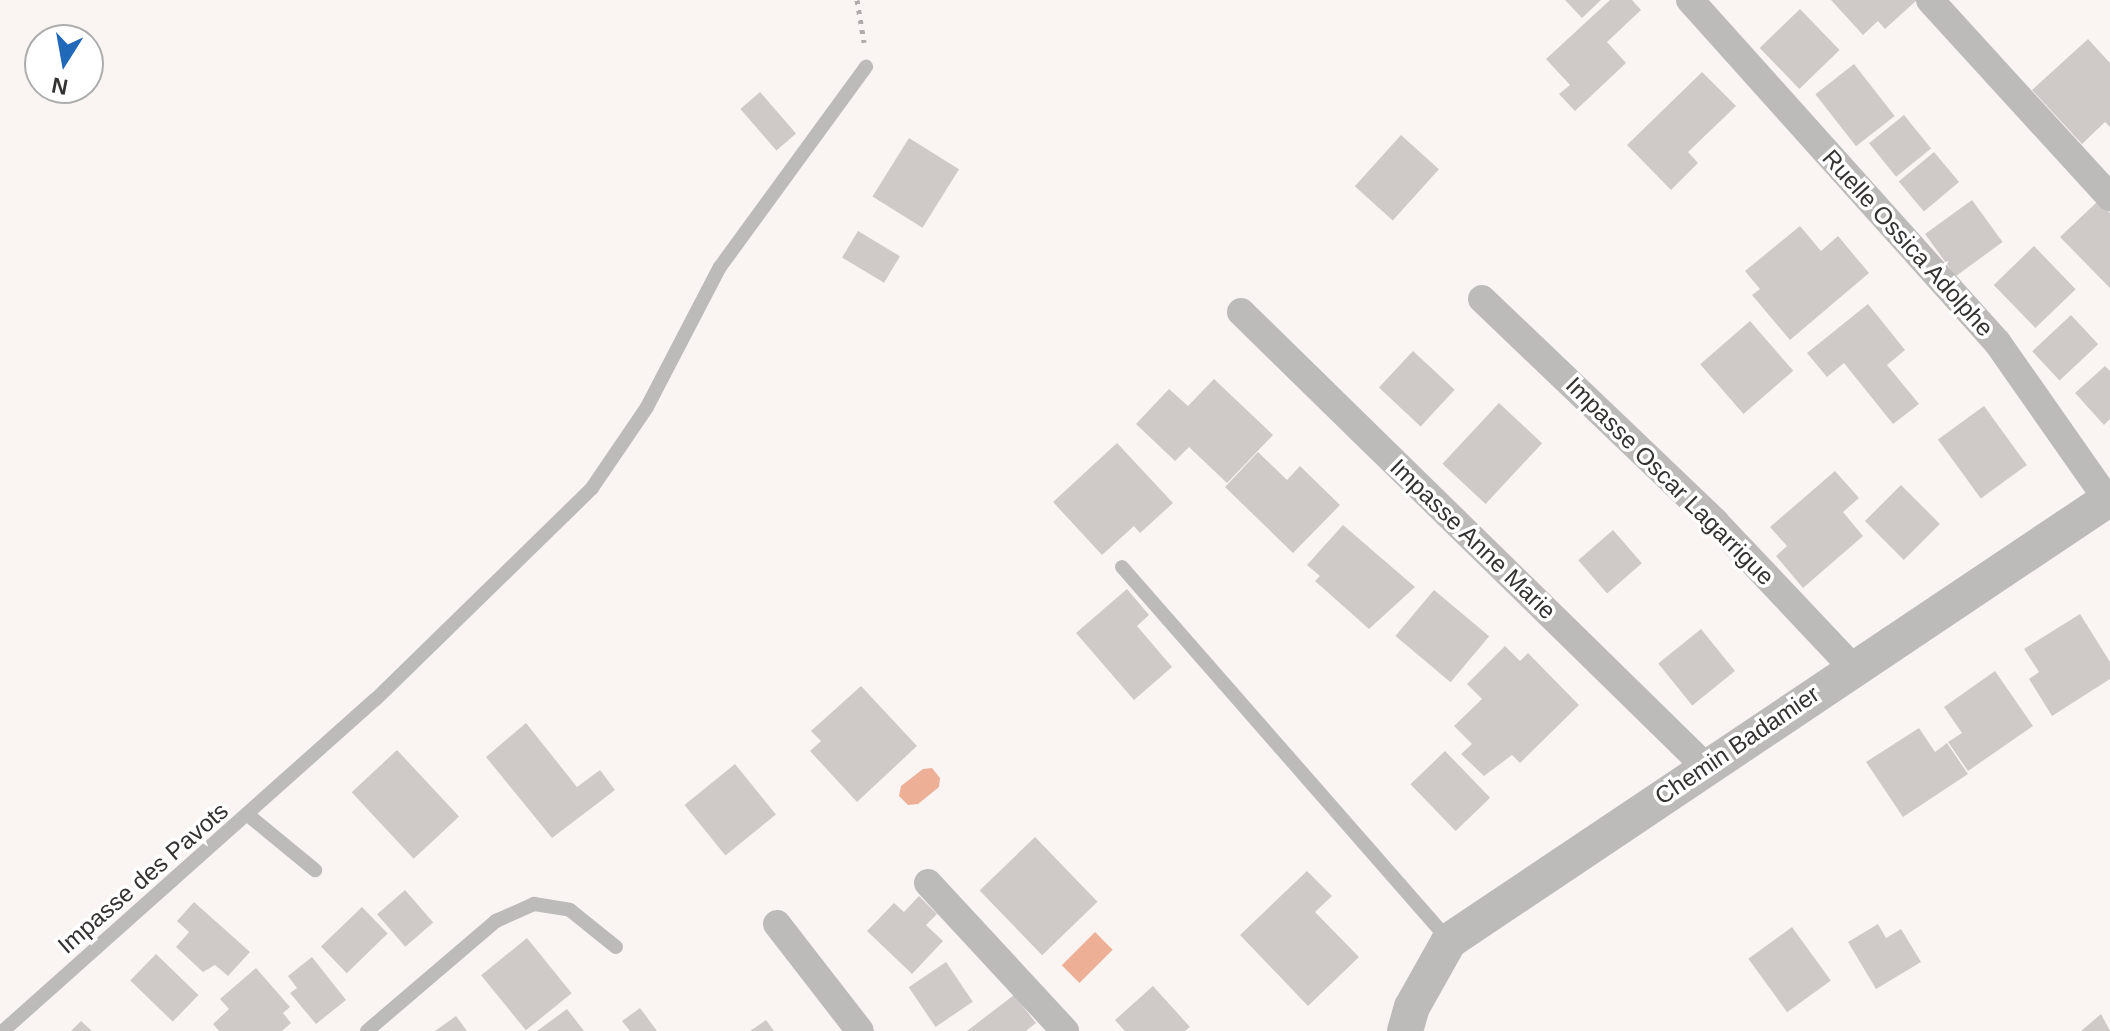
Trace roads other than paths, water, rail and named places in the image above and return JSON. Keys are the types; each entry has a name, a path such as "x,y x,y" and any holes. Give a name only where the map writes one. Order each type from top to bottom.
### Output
{"street":[{"name":"Ruelle Ossica Adolphe","path":"1690,0 1997,342 2109,498"},
{"path":"1930,0 2110,197"},
{"name":"Impasse Oscar Lagarrigue","path":"1482,299 1715,522 1853,668"},
{"name":"Impasse Anne Marie","path":"1241,312 1705,766"},
{"name":"Chemin Badamier","path":"1405,1031 1412,1007 1449,941 1705,766 2109,498"},
{"path":"928,883 1065,1031"},
{"path":"777,924 860,1031"}],"lane":[{"path":"248,815 592,488 647,407 720,267 866,67"},
{"path":"1122,567 1449,941"},
{"name":"Impasse des Pavots","path":"3,1031 248,815 315,870"},
{"path":"367,1031 496,921 534,904 570,910 616,947"}]}
